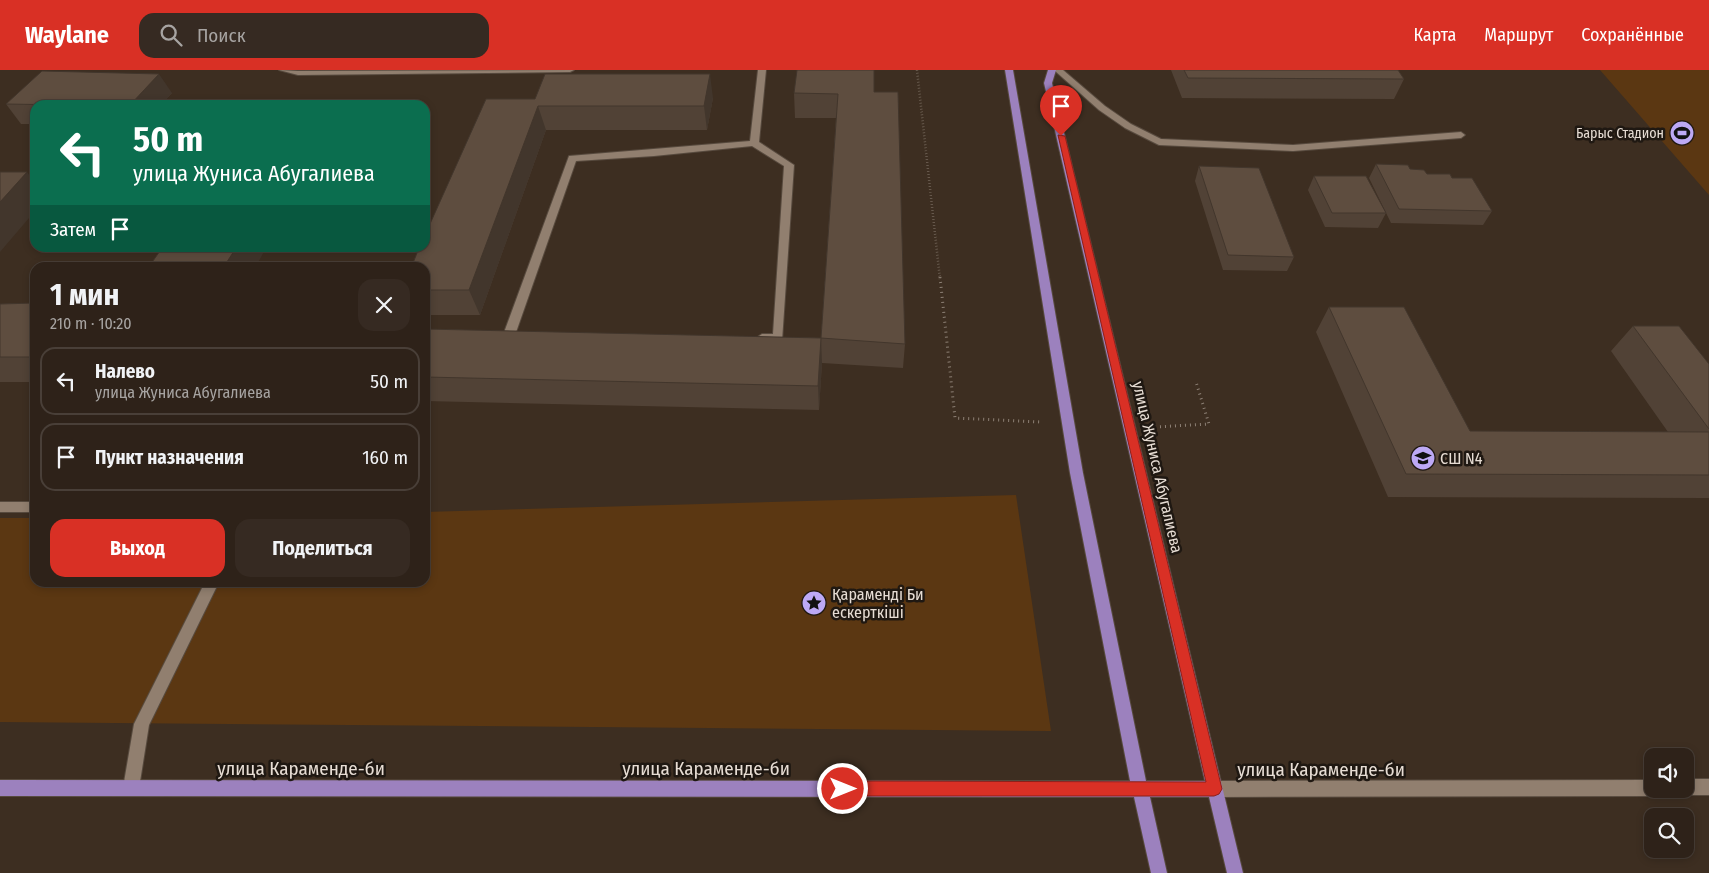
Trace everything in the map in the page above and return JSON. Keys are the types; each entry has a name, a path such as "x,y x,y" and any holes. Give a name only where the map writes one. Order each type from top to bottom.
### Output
{"main road":[{"path":"1009,70 1068,423 1139,789 1159,873"},
{"name":"улица Жуниса Абугалиева","path":"1052,70 1048,83 1235,873"},
{"name":"улица Караменде-би","path":"0,788 1214,789"}],"street":[{"path":"286,70 298,73 570,70"},
{"path":"754,143 762,70"},
{"path":"1058,70 1102,108 1128,126 1159,142 1292,148 1461,135"},
{"path":"509,338 572,158 654,153 754,143 790,165 778,338 748,338"},
{"path":"0,507 30,507"},
{"path":"131,788 142,724 210,587"},
{"path":"1694,787 1709,787"},
{"name":"улица Караменде-би","path":"1214,789 1644,788"}],"path":[{"path":"917,70 955,418 1068,423"},
{"path":"1129,428 1209,424 1196,382"}],"shaded area":[{"name":"Барыс Стадион","path":"1600,70 1709,70 1709,195"},
{"path":"1016,495 1051,731 0,722 0,518 30,518 30,587 430,587 430,512"}],"building":[{"path":"797,70 874,70 874,92 898,92 905,344 821,338 838,94 794,93"},
{"path":"1184,70 1398,70 1404,79 1188,78"},
{"path":"42,71 159,74 135,100 30,100 30,104 6,104"},
{"path":"545,74 710,74 704,106 538,106 469,290 430,290 430,262 413,262 417,252 430,252 430,224 486,99 535,99"},
{"path":"1376,164 1408,165 1410,169 1424,170 1427,174 1450,174 1452,178 1472,178 1492,211 1399,209"},
{"path":"1199,166 1259,168 1294,257 1228,255"},
{"path":"0,172 27,172 0,202"},
{"path":"1314,176 1366,176 1386,213 1332,213"},
{"path":"159,252 233,252 227,262 152,262"},
{"path":"30,303 30,357 0,357 0,304"},
{"path":"1329,307 1404,307 1470,431 1709,432 1709,475 1406,474"},
{"path":"1633,326 1679,326 1709,364 1709,429"},
{"path":"430,329 821,338 818,386 430,377"}],"place":[{"name":"Барыс Стадион","path":"1682,133"},
{"name":"СШ N4","path":"1423,458"},
{"name":"Қараменді Би ескерткіші","path":"814,603"}],"route":[{"path":"843,789 1214,789 1061,136"}]}
